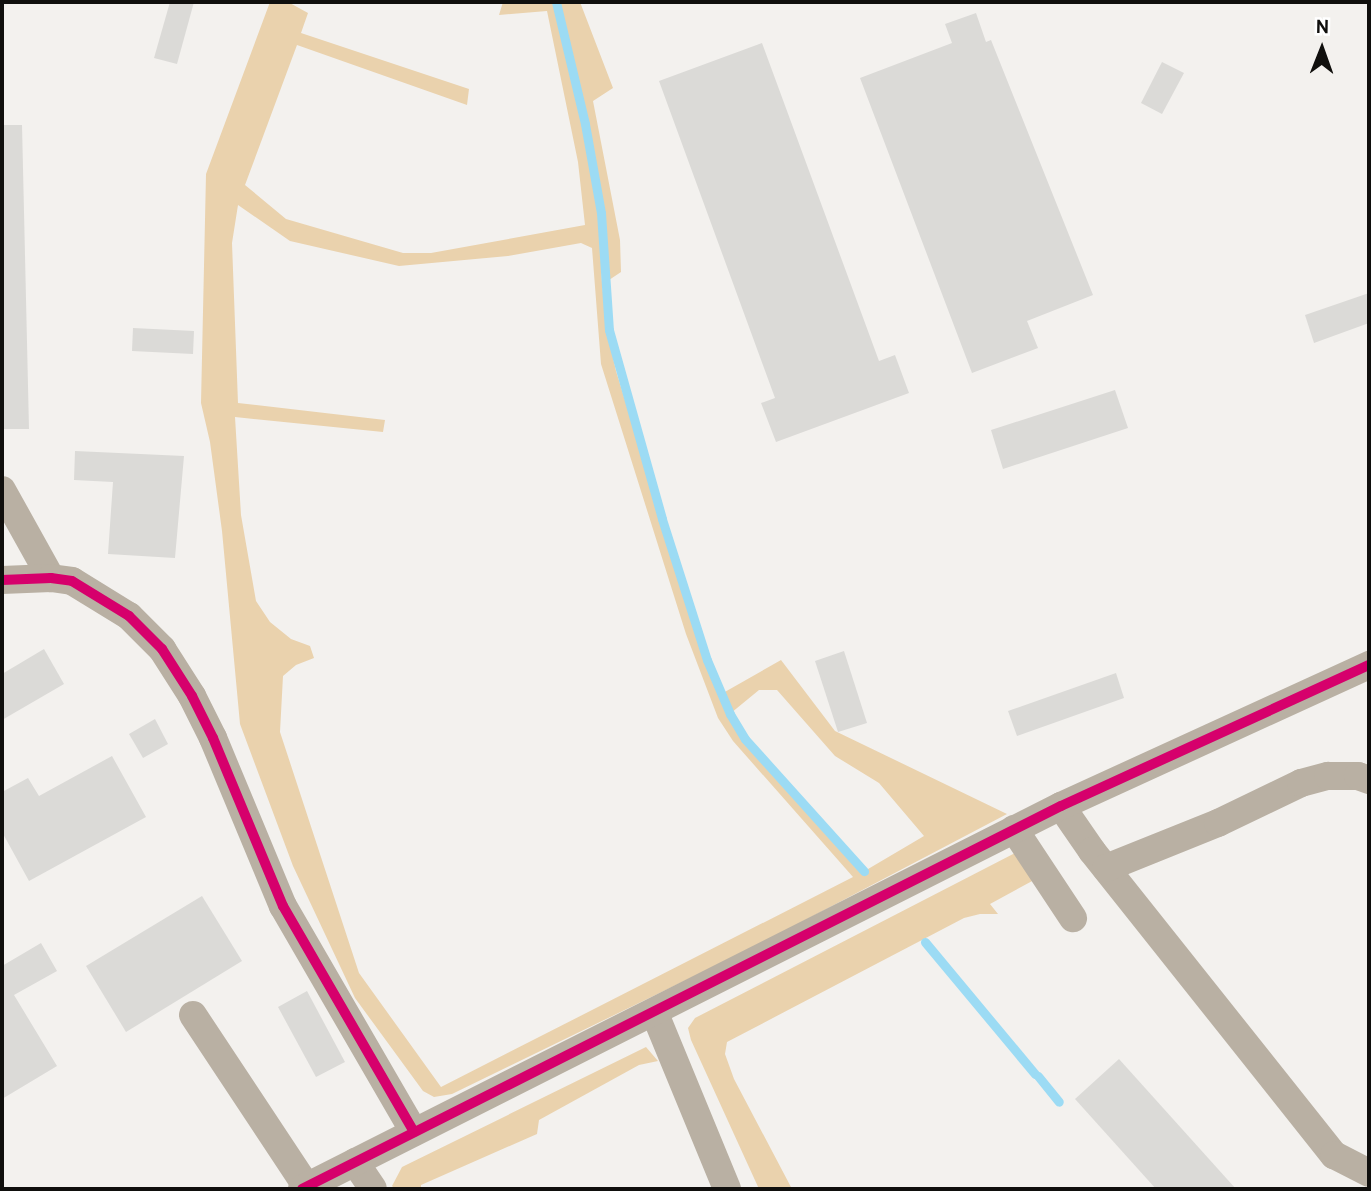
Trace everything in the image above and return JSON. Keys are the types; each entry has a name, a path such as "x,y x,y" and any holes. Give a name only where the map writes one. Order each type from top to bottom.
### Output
{"street":[{"path":"2,490 51,578"},
{"path":"2,580 51,578 72,581 107,600 129,616 162,649 213,738 283,906 414,1132"},
{"path":"193,1015 304,1188 654,1014 1014,829 1369,665"},
{"path":"1106,868 1218,823 1301,783 1328,776 1358,776 1369,780"},
{"path":"1061,806 1106,868 1334,1155 1369,1173"},
{"path":"1014,829 1073,918"},
{"path":"654,1014 727,1189"},
{"path":"355,1162 373,1189"}],"shaded area":[{"path":"270,2 288,2 308,13 301,33 469,89 467,105 297,45 245,185 286,219 403,253 431,253 585,225 578,162 547,11 499,15 503,2 553,2 584,124 599,214 607,331 616,371 705,661 728,715 744,740 863,872 924,836 879,783 835,756 777,690 759,690 731,713 723,693 781,660 835,731 1007,814 752,948 452,1094 434,1097 423,1091 355,998 293,866 240,724 222,531 210,442 201,403 206,174","holes":["238,205 290,241 399,266 508,256 581,243 592,248 601,364 686,634 718,718 733,741 853,877 441,1087 359,973 280,732 283,676 296,665 314,658 310,646 291,639 270,622 256,601 241,515 235,417 383,432 385,420 238,403 232,243"]},
{"path":"558,2 580,2 613,88 593,101 620,240 621,272 606,282 603,213 588,124"},
{"path":"1017,852 1047,873 990,904 998,914 980,914 964,918 727,1042 725,1054 734,1079 792,1189 759,1189 691,1040 688,1028 695,1018"},
{"path":"646,1047 658,1061 639,1065 539,1120 537,1134 421,1185 421,1189 395,1189 392,1186 402,1167"}],"building":[{"path":"170,2 194,2 177,64 154,58"},
{"path":"976,13 986,42 991,40 1093,295 1027,321 1038,348 972,373 860,78 952,43 945,24"},
{"path":"762,43 879,361 895,355 909,393 776,442 761,403 775,398 659,81"},
{"path":"1162,62 1184,73 1162,114 1141,103"},
{"path":"2,125 22,125 29,429 2,429"},
{"path":"1369,293 1369,323 1314,343 1305,315"},
{"path":"133,328 194,331 193,354 132,351"},
{"path":"1115,390 1128,428 1003,469 991,430"},
{"path":"75,451 184,456 175,558 108,554 113,482 74,480"},
{"path":"44,649 64,684 2,720 2,674"},
{"path":"844,651 867,723 838,732 815,661"},
{"path":"1116,673 1124,698 1017,736 1008,711"},
{"path":"155,719 168,744 143,758 129,734"},
{"path":"112,756 146,817 29,881 2,832 2,792 28,778 39,796"},
{"path":"202,896 242,961 126,1032 86,966"},
{"path":"41,943 57,971 14,995 57,1066 2,1099 2,966"},
{"path":"307,991 345,1062 316,1077 278,1007"},
{"path":"1119,1059 1236,1189 1156,1189 1075,1099"}],"waterway":[{"path":"556,2 585,124 601,213 609,330 662,519 707,660 730,714 745,739 864,871"},
{"path":"925,942 1035,1074"},
{"path":"1038,1076 1059,1102"}],"cycle path":[{"path":"2,580 51,578 72,581 129,616 162,649 192,696 213,738 283,906 414,1132"},
{"path":"302,1189 1061,806 1369,665"}]}
